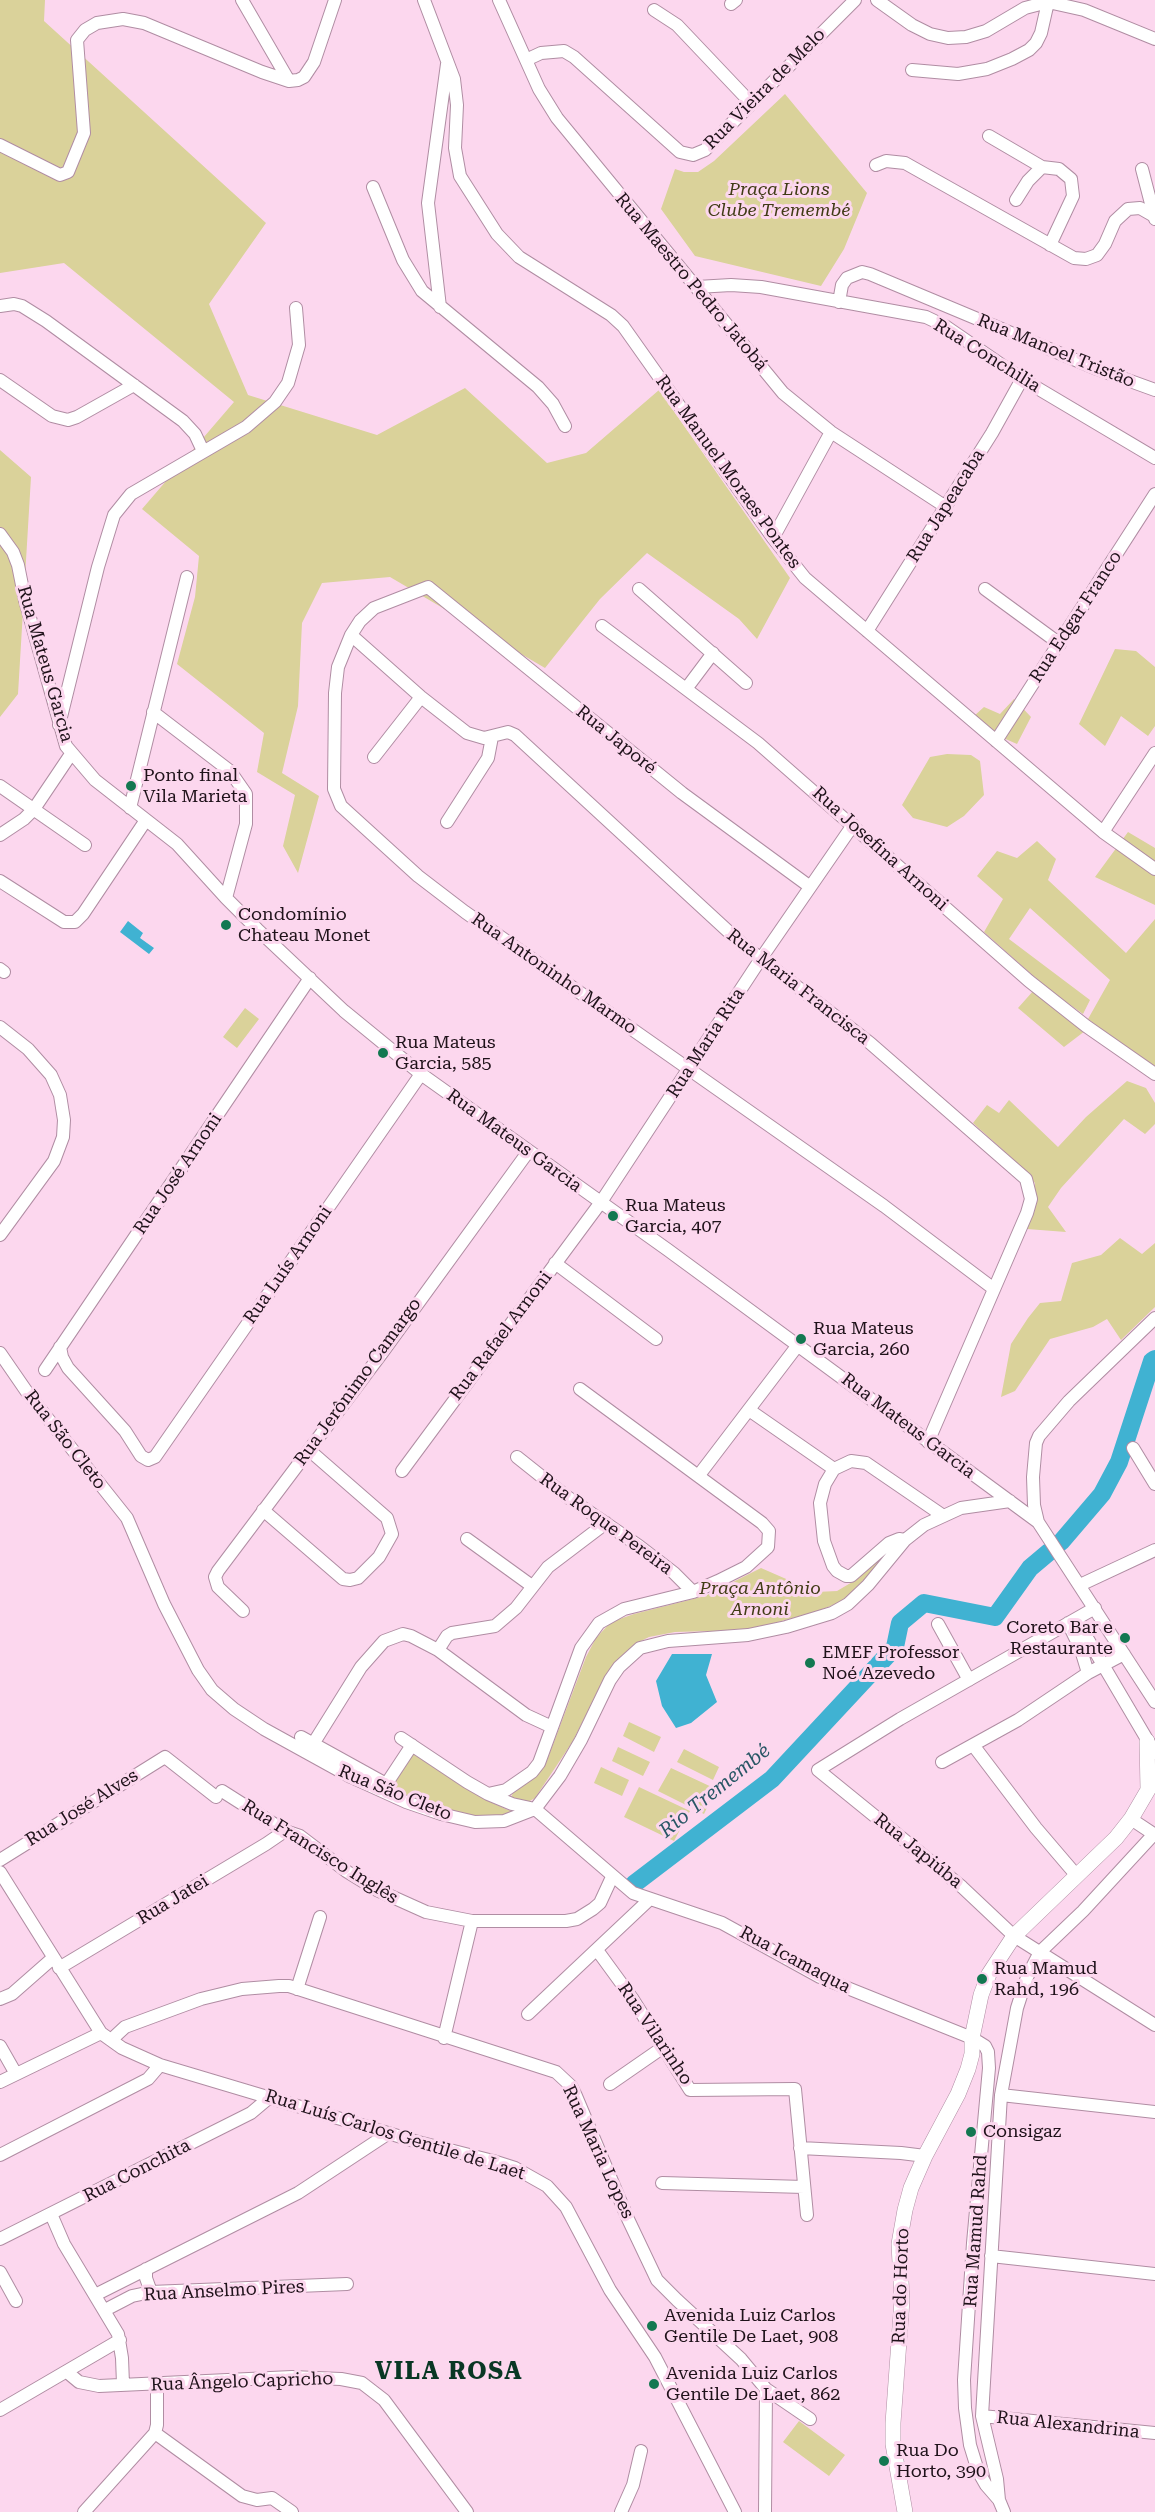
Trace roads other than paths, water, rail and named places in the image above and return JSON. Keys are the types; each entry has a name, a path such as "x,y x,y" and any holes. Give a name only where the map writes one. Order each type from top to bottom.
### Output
{"main road":[{"path":"1148,1792 1151,1747"},
{"path":"972,2038 981,1995 987,1979 1014,1936 1116,1838 1131,1819 1155,1778"},
{"name":"Rua do Horto","path":"905,2512 893,2433 902,2300 899,2244 905,2210 925,2156 958,2094 972,2054 972,2038"}],"street":[{"path":"242,0 289,81"},
{"path":"0,145 60,175 68,172 84,133 77,40 85,30 109,20 123,19 152,26 262,72 289,81 298,80 310,70 335,0"},
{"name":"Rua Manuel Moraes Pontes","path":"424,0 448,60 457,95 457,166 466,187 497,234 519,257 611,315 623,326 773,538 805,578 1103,831 1155,869"},
{"name":"Rua Maestro Pedro Jatobá","path":"499,0 539,89 557,118 783,393 831,432 946,507"},
{"name":"Rua Vieira de Melo","path":"526,60 542,53 564,51 574,57 680,152 687,155 699,154 855,0"},
{"path":"877,0 912,25 948,38 966,37 986,31 1025,8 1048,2 1084,10 1155,39"},
{"path":"912,70 958,74 987,69 1012,59 1029,50 1035,43 1041,33 1048,2"},
{"path":"654,10 676,25 751,104"},
{"path":"440,307 428,203 448,60"},
{"path":"989,136 1042,167 1059,169 1071,179 1074,196 1050,245"},
{"path":"876,165 886,161 905,163 1074,258 1092,258 1102,249 1115,221 1121,213 1128,209 1140,208 1154,218"},
{"path":"1016,200 1028,180 1042,167"},
{"path":"1142,170 1154,218"},
{"path":"373,187 392,236 414,281 440,307 538,387 553,404 565,426"},
{"name":"Rua Manoel Tristão","path":"839,302 842,285 847,278 862,272 870,274 1097,369 1155,390"},
{"name":"Rua Conchilia","path":"697,287 731,285 761,287 926,317 945,326 1022,379 1155,458"},
{"path":"0,306 14,304 22,306 134,385 189,427 203,451"},
{"path":"59,726 98,567 114,515 131,495 261,417 275,402 288,383 299,345 296,308"},
{"name":"Rua Japeacaba","path":"867,631 992,433 1022,379"},
{"path":"0,380 52,416 68,420 134,385"},
{"path":"773,538 831,432"},
{"name":"Rua Edgar Franco","path":"996,741 1155,494"},
{"name":"Rua Mateus Garcia","path":"0,534 13,552 18,565 59,726 71,754 95,780 177,844 225,898 344,1011 421,1074 798,1345 1038,1522 1155,1702"},
{"path":"130,808 187,577"},
{"name":"Rua Antoninho Marmo","path":"428,587 374,608 360,621 351,635 338,667 335,693 334,789 338,801 418,876 893,1212 994,1288"},
{"name":"Rua Japoré","path":"428,587 682,793 809,886"},
{"path":"639,589 746,683"},
{"path":"986,589 1060,644"},
{"name":"Rua Josefina Arnoni","path":"602,626 758,743 987,945 1054,1001 1155,1074"},
{"name":"Rua Maria Francisca","path":"351,635 421,698 467,733 484,738 508,732 515,735 760,960 870,1043 1026,1179 1030,1199 1027,1213 928,1442"},
{"path":"686,689 713,653"},
{"path":"374,757 421,698"},
{"path":"153,712 230,771 246,794 246,824 225,898"},
{"path":"447,822 489,758 492,737"},
{"path":"1103,831 1155,753"},
{"path":"0,835 24,819 34,809 71,754"},
{"path":"0,786 85,845"},
{"path":"0,880 64,922 75,922 83,914 146,820"},
{"name":"Rua Maria Rita","path":"601,1202 809,886 853,825"},
{"name":"Rua José Arnoni","path":"45,1370 310,978"},
{"path":"0,1027 33,1054 51,1075 60,1095 64,1120 63,1137 54,1161 0,1235"},
{"name":"Rua Luís Arnoni","path":"60,1347 68,1368 125,1431 141,1456 148,1460 155,1456 421,1074"},
{"name":"Rua Jerônimo Camargo","path":"243,1611 218,1587 215,1577 528,1152"},
{"name":"Rua Rafael Arnoni","path":"402,1471 601,1202"},
{"path":"555,1263 656,1339"},
{"path":"1038,1522 1034,1505 1033,1477 1036,1443 1039,1436 1069,1401 1155,1318"},
{"path":"699,1475 798,1345"},
{"name":"Rua São Cleto","path":"0,1353 26,1391 127,1518 164,1604 198,1670 212,1689 234,1709 321,1762 384,1787 441,1814 475,1822 504,1821 535,1809"},
{"path":"488,1794 506,1790 532,1772 545,1750 581,1648 599,1623 624,1609 693,1592 746,1567 763,1554 768,1547 768,1532 762,1523 580,1389"},
{"path":"749,1410 834,1469"},
{"path":"1133,1448 1155,1484"},
{"path":"263,1510 343,1579 358,1578 379,1557 392,1534 387,1518 309,1449"},
{"name":"Rua Roque Pereira","path":"517,1457 665,1566 693,1592"},
{"path":"905,1540 894,1540 889,1543 851,1576 837,1571 824,1541 820,1503 825,1484 834,1469 851,1461 866,1463 879,1469 942,1515"},
{"path":"384,1787 406,1742 488,1794 512,1804 535,1809 560,1776 581,1740 610,1680 629,1656 651,1644 748,1635 786,1627 832,1613 848,1604 868,1585 905,1540 942,1515 971,1506 1010,1501"},
{"path":"438,1650 447,1636 452,1633 495,1626 516,1608 532,1586 557,1559 606,1523"},
{"path":"466,1539 532,1586"},
{"path":"1080,1585 1155,1550"},
{"path":"938,1624 969,1680 1095,1608"},
{"path":"1072,1621 1104,1667 1151,1747"},
{"path":"1072,1621 1088,1673"},
{"path":"313,1744 361,1667 384,1641 403,1634 438,1650 526,1714 552,1727"},
{"path":"942,1762 1018,1720 1088,1673 1104,1667 1124,1654"},
{"name":"Rua Japiúba","path":"969,1680 900,1719 818,1770 962,1887 1014,1936"},
{"name":"Rua São Cleto","path":"302,1737 384,1787"},
{"path":"973,1745 1036,1828 1077,1876"},
{"name":"Rua Francisco Inglês","path":"165,1757 219,1794 285,1831 300,1836 346,1871 397,1900 426,1912 472,1921 547,1921 577,1918 600,1903 612,1877"},
{"name":"Rua José Alves","path":"0,1860 165,1757"},
{"name":"Rua Icamaqua","path":"535,1809 633,1893 722,1923 820,1977 972,2038"},
{"name":"Rua Mamud Rahd","path":"1001,2506 998,2479 982,2416 1001,2095 1017,2008 1040,1952 1083,1911 1155,1834 1131,1819"},
{"name":"Rua Jatei","path":"0,1999 12,1994 56,1963 285,1831"},
{"path":"0,1872 56,1963 106,2037"},
{"path":"528,2014 650,1899"},
{"path":"297,1989 320,1917"},
{"path":"444,2038 472,1921"},
{"path":"1014,1936 1155,2025"},
{"name":"Rua Vilarinho","path":"597,1950 632,1998 688,2088 693,2091 795,2089 800,2148"},
{"name":"Rua Maria Lopes","path":"0,2082 125,2027 218,1994 269,1985 297,1989 444,2038 549,2068 571,2086 657,2280 741,2359 765,2389 810,2419"},
{"name":"Rua Luís Carlos Gentile de Laet","path":"106,2037 160,2065 515,2168 534,2178 558,2196 610,2290 655,2357 735,2512"},
{"name":"Rua Mamud Rahd","path":"972,2038 985,2046 988,2052 989,2068 973,2243 964,2380 965,2409 970,2445 978,2471 1001,2506"},
{"path":"0,2046 16,2074"},
{"path":"610,2084 662,2048"},
{"path":"0,2155 148,2079 160,2065"},
{"path":"1001,2095 1155,2112"},
{"name":"Rua Conchita","path":"0,2239 242,2117 270,2097"},
{"path":"95,2295 298,2193 389,2133"},
{"path":"807,2215 800,2148 925,2156"},
{"path":"662,2183 804,2187"},
{"path":"51,2214 64,2244 105,2310 120,2340 123,2384"},
{"path":"991,2256 1155,2274"},
{"path":"146,2269 146,2278 151,2292"},
{"path":"0,2272 16,2301"},
{"name":"Rua Anselmo Pires","path":"105,2310 132,2296 151,2292 347,2284"},
{"path":"0,2410 120,2340"},
{"name":"Rua Ângelo Capricho","path":"67,2372 79,2382 88,2385 292,2377 341,2379 363,2384 389,2406 467,2512"},
{"path":"84,2512 155,2433 157,2384"},
{"path":"765,2389 765,2512"},
{"name":"Rua Alexandrina","path":"982,2416 1155,2433"},
{"path":"155,2433 242,2496 257,2500 272,2498 292,2512"},
{"path":"621,2512 633,2485 641,2451"}],"water":[{"path":"128,921 143,933 140,938 154,948 149,954 120,932"},
{"path":"672,1654 712,1654 706,1675 717,1702 691,1723 676,1728 662,1706 656,1681"}],"waterway":[{"name":"Rio Tremembé","path":"1061,1542 1102,1494 1119,1462 1152,1361 1155,1359"},
{"name":"Rio Tremembé","path":"634,1884 772,1779 895,1647 900,1623 924,1603 995,1617 1030,1568 1049,1552"}],"place":[{"name":"Ponto final Vila Marieta","path":"131,786"},
{"name":"Condomínio Chateau Monet","path":"226,925"},
{"name":"Rua Mateus Garcia, 585","path":"383,1053"},
{"name":"Rua Mateus Garcia, 407","path":"613,1216"},
{"name":"Rua Mateus Garcia, 260","path":"801,1339"},
{"name":"Coreto Bar e Restaurante","path":"1125,1638"},
{"name":"EMEF Professor Noé Azevedo","path":"810,1663"},
{"name":"Rua Mamud Rahd, 196","path":"982,1979"},
{"name":"Consigaz","path":"971,2132"},
{"name":"Avenida Luiz Carlos Gentile De Laet, 908","path":"652,2326"},
{"name":"Avenida Luiz Carlos Gentile De Laet, 862","path":"654,2384"},
{"name":"Rua Do Horto, 390","path":"884,2461"}],"district":[{"name":"VILA ROSA","path":"449,2372"}],"park label":[{"name":"Praça Lions Clube Tremembé","path":"779,200"},
{"name":"Praça Antônio Arnoni","path":"760,1599"}]}
